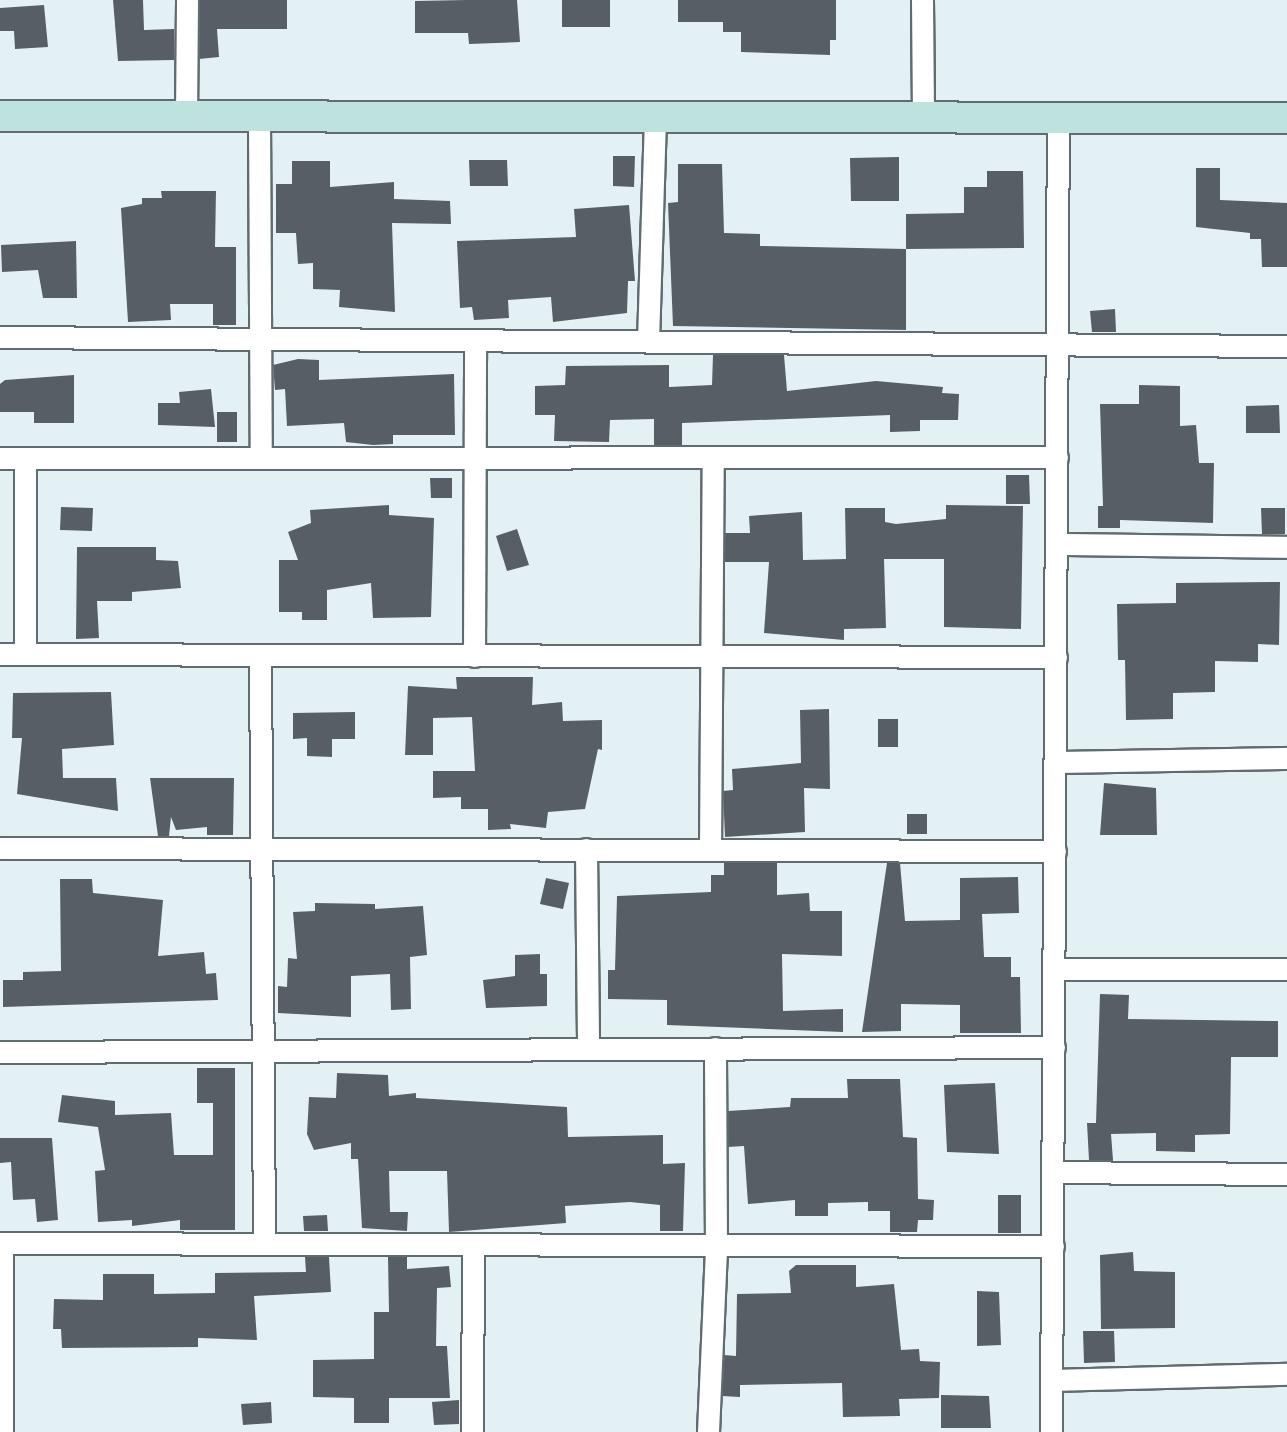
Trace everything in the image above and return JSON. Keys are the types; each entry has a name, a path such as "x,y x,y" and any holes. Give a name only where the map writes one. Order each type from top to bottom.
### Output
{"street":[{"path":"186,117 187,0"},
{"path":"922,0 923,115"},
{"path":"648,341 655,115"},
{"path":"0,116 258,118 923,115 1287,118"},
{"path":"1052,1432 1058,117"},
{"path":"258,118 261,458"},
{"path":"0,337 1058,342 1287,346"},
{"path":"474,656 472,458 475,340"},
{"path":"0,458 1057,457"},
{"path":"25,654 26,458"},
{"path":"710,850 713,458"},
{"path":"1057,544 1287,547"},
{"path":"0,654 1056,657"},
{"path":"260,655 264,1244"},
{"path":"1055,762 1287,758"},
{"path":"0,848 1055,851"},
{"path":"586,849 588,1049"},
{"path":"1054,969 1287,969"},
{"path":"0,1052 1054,1047"},
{"path":"708,1432 716,1246 715,1048"},
{"path":"1053,1172 1287,1174"},
{"path":"2,1432 1,1243 1053,1246"},
{"path":"472,1432 473,1245"},
{"path":"1052,1380 1287,1374"}],"building":[{"path":"113,0 143,0 144,30 174,29 174,60 118,61"},
{"path":"200,0 287,0 287,29 217,29 219,57 199,59"},
{"path":"517,0 520,42 469,44 468,33 415,33 415,1"},
{"path":"562,0 610,0 610,27 562,27"},
{"path":"678,0 836,0 836,40 830,40 830,55 741,52 741,32 723,32 723,22 678,22"},
{"path":"44,5 48,47 15,49 14,31 0,31 0,8"},
{"path":"613,156 635,156 634,187 613,186"},
{"path":"899,157 899,201 851,201 850,158"},
{"path":"469,160 507,160 508,186 470,186"},
{"path":"292,161 330,161 330,187 394,182 394,199 450,201 451,224 392,223 395,312 339,307 340,290 313,289 313,263 298,264 296,233 276,233 276,184 292,184"},
{"path":"678,164 722,164 724,233 760,234 760,246 906,249 906,330 673,326 668,203 678,202"},
{"path":"1196,168 1220,168 1220,200 1287,203 1287,267 1262,267 1261,239 1250,239 1250,233 1196,227"},
{"path":"987,171 1023,171 1024,248 906,249 906,214 964,213 964,187 987,187"},
{"path":"161,191 216,191 215,247 236,247 236,325 213,325 213,304 170,304 171,320 128,322 121,208 142,204 142,198 162,198"},
{"path":"629,205 635,281 628,281 627,313 553,322 551,297 508,300 509,318 474,320 472,307 460,308 457,241 576,237 574,209"},
{"path":"76,241 77,298 43,298 38,270 2,272 1,245"},
{"path":"1115,309 1116,332 1092,332 1090,311"},
{"path":"713,355 784,355 787,391 876,381 943,387 942,393 959,394 958,420 920,420 920,431 890,432 890,415 682,423 682,445 654,445 654,419 610,420 609,442 554,441 555,415 535,415 535,386 565,385 566,366 669,365 669,387 712,385"},
{"path":"298,359 319,360 319,380 454,374 455,435 393,435 393,444 373,445 346,442 344,423 287,426 285,389 275,390 273,365"},
{"path":"74,375 74,423 34,423 34,412 0,412 0,384 5,380"},
{"path":"1139,385 1180,386 1180,426 1196,425 1199,463 1214,463 1213,523 1120,520 1120,528 1098,528 1098,506 1103,506 1100,404 1139,404"},
{"path":"211,389 215,427 158,425 158,403 180,403 179,392"},
{"path":"1279,405 1280,433 1246,433 1246,406"},
{"path":"217,412 237,412 237,442 217,442"},
{"path":"1006,475 1029,475 1030,504 1006,504"},
{"path":"430,478 452,478 452,498 431,498"},
{"path":"389,505 389,515 434,518 431,617 373,618 371,583 327,590 327,620 302,620 302,612 279,612 279,560 298,560 288,532 311,523 310,510"},
{"path":"946,505 1023,506 1021,629 944,627 944,559 884,559 886,628 844,629 844,640 764,633 769,562 725,562 725,533 750,533 749,516 802,512 803,560 846,559 845,508 885,508 885,522 896,524 946,519"},
{"path":"61,507 93,508 92,531 60,530"},
{"path":"1261,508 1285,508 1285,534 1262,534"},
{"path":"517,529 529,565 507,571 496,536"},
{"path":"77,547 156,547 156,560 178,561 181,588 132,592 132,601 97,601 99,638 76,639"},
{"path":"1280,582 1279,645 1258,644 1258,662 1215,661 1215,692 1173,693 1173,719 1126,720 1125,660 1118,660 1117,604 1176,603 1176,583"},
{"path":"456,677 533,677 532,705 562,702 563,721 602,720 602,750 598,749 585,809 548,812 546,828 510,824 511,829 488,830 488,809 461,809 461,797 433,798 433,771 475,771 472,717 433,718 433,755 405,755 408,686 457,689"},
{"path":"111,692 114,745 62,749 63,778 116,778 118,811 17,794 22,738 12,738 13,693"},
{"path":"829,709 830,789 804,788 805,832 725,837 723,791 733,790 732,769 801,763 800,710"},
{"path":"355,712 355,739 332,739 332,757 307,756 307,738 293,739 293,713"},
{"path":"878,719 898,719 898,747 878,747"},
{"path":"150,778 234,778 233,835 207,835 207,827 176,830 171,817 169,836 158,836"},
{"path":"1104,783 1156,788 1157,835 1100,835"},
{"path":"907,814 927,814 927,834 907,834"},
{"path":"724,863 777,863 777,895 809,893 810,911 842,911 842,956 782,954 783,1011 843,1009 843,1032 667,1025 667,1000 608,999 608,970 615,970 617,896 711,892 711,875 724,875"},
{"path":"887,863 900,863 905,921 960,920 960,878 1018,877 1019,913 982,914 984,957 1011,957 1011,977 1020,977 1021,1033 960,1033 960,1005 901,1004 901,1031 862,1032"},
{"path":"546,878 569,883 563,909 540,904"},
{"path":"60,879 92,879 93,893 163,900 158,956 204,952 206,974 216,973 218,1000 3,1007 3,980 23,980 23,972 61,971"},
{"path":"315,903 375,904 375,909 423,906 427,955 410,957 411,1009 391,1010 390,974 351,976 351,1017 278,1013 278,986 287,987 288,958 297,959 293,912 315,911"},
{"path":"540,954 540,974 547,974 547,1006 486,1008 483,980 515,976 515,955"},
{"path":"1100,994 1129,995 1128,1019 1278,1021 1278,1057 1231,1057 1230,1134 1195,1135 1195,1152 1156,1151 1156,1133 1111,1134 1113,1160 1089,1160 1087,1123 1096,1123"},
{"path":"197,1068 235,1068 235,1230 180,1230 180,1220 132,1226 132,1220 98,1222 95,1171 105,1170 98,1127 58,1122 62,1095 115,1101 115,1115 171,1113 174,1155 213,1155 213,1103 197,1103"},
{"path":"337,1073 388,1075 389,1096 416,1093 416,1098 567,1107 568,1137 663,1135 663,1164 685,1163 683,1231 660,1231 660,1205 630,1202 565,1206 566,1223 449,1232 447,1171 389,1171 390,1212 408,1212 407,1231 362,1228 358,1159 351,1159 351,1143 314,1150 307,1134 309,1097 336,1098"},
{"path":"847,1079 900,1079 903,1137 917,1138 918,1199 934,1200 933,1220 918,1220 917,1232 890,1232 890,1211 868,1211 868,1202 828,1203 828,1216 795,1216 795,1200 748,1204 744,1146 728,1147 728,1111 790,1107 791,1098 848,1098"},
{"path":"995,1083 999,1154 947,1152 944,1085"},
{"path":"0,1138 52,1138 58,1220 37,1222 35,1199 13,1200 11,1162 0,1163"},
{"path":"998,1195 1021,1195 1021,1233 998,1233"},
{"path":"327,1215 328,1231 304,1231 303,1216"},
{"path":"1133,1252 1134,1271 1175,1272 1175,1328 1101,1329 1100,1255"},
{"path":"305,1257 329,1257 331,1292 254,1296 257,1340 198,1338 198,1347 62,1348 61,1329 53,1329 54,1299 103,1300 103,1274 154,1274 154,1294 215,1293 215,1273 306,1272"},
{"path":"388,1257 407,1257 407,1269 449,1266 451,1287 437,1288 436,1346 447,1346 450,1398 389,1398 389,1423 354,1423 354,1398 313,1397 313,1360 374,1359 374,1312 389,1312"},
{"path":"796,1265 856,1265 856,1287 894,1284 901,1350 919,1349 920,1361 940,1362 939,1398 899,1399 900,1416 843,1417 842,1383 740,1385 740,1397 722,1396 724,1355 736,1356 737,1294 791,1293 789,1271"},
{"path":"977,1291 999,1292 1001,1345 977,1346"},
{"path":"1083,1331 1114,1331 1115,1362 1084,1363"},
{"path":"941,1395 989,1396 991,1428 941,1428"},
{"path":"459,1400 459,1424 434,1425 432,1402"},
{"path":"271,1402 272,1423 243,1425 241,1404"}]}
